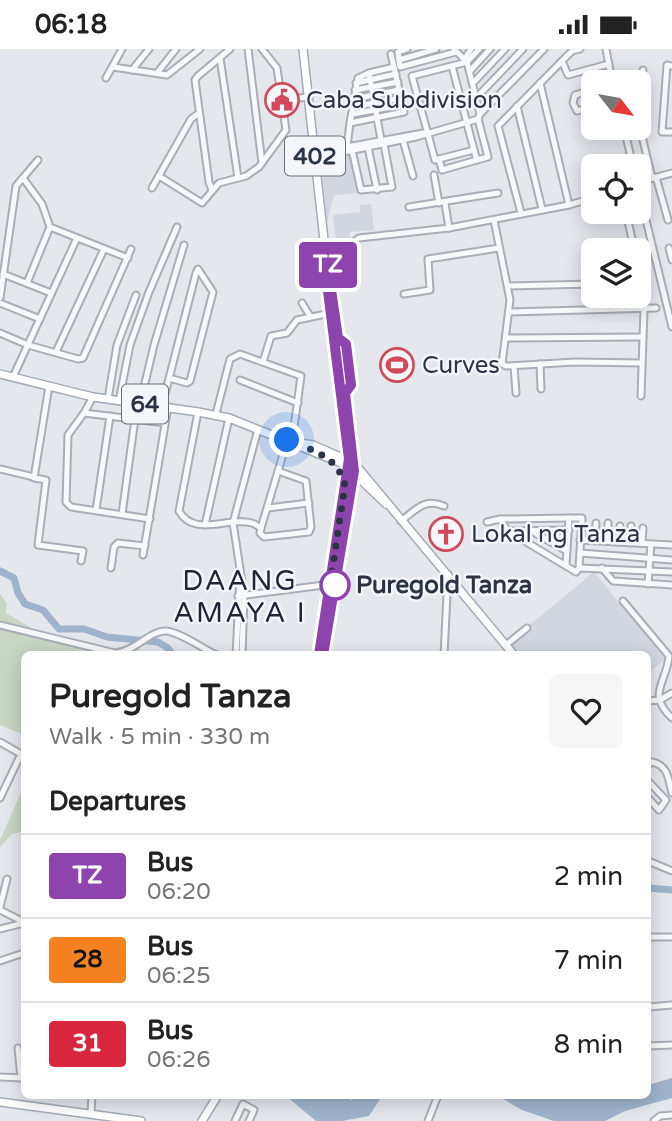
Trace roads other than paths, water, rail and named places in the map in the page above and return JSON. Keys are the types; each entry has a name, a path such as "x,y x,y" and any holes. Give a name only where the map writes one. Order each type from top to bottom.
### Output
{"main road":[{"name":"402","path":"304,49 351,465"},
{"name":"402","path":"327,262 345,437 351,465"},
{"name":"64","path":"0,374 93,397 216,414 351,465"},
{"path":"345,437 341,449 329,455 340,470 345,485"},
{"path":"332,585 345,485 351,465"},
{"path":"351,465 511,651"},
{"path":"322,651 351,465"},
{"path":"200,1121 214,1099"},
{"path":"0,1102 141,1121"}],"street":[{"path":"106,78 122,49"},
{"path":"132,70 149,49"},
{"path":"157,73 176,49"},
{"path":"113,67 164,75 200,49"},
{"path":"212,190 196,78 230,49"},
{"path":"248,49 262,163"},
{"path":"159,176 200,203 222,182 251,174 262,163 285,133 276,64 262,49"},
{"path":"407,49 398,52 401,67 455,50 470,71 487,158 442,170 439,159"},
{"path":"399,60 436,49"},
{"path":"465,61 471,49"},
{"path":"412,76 452,67 465,61 479,49"},
{"path":"470,71 490,49"},
{"path":"473,83 506,49"},
{"path":"476,97 523,49"},
{"path":"315,155 467,122 479,116 544,49"},
{"path":"521,213 498,126 572,51 580,49"},
{"path":"606,49 610,70"},
{"path":"350,124 403,113 403,101 391,54"},
{"path":"220,58 239,178"},
{"path":"562,61 568,75 609,64"},
{"path":"409,65 434,158 474,150"},
{"path":"672,66 667,65 662,132 672,132"},
{"path":"452,67 477,160"},
{"path":"356,86 395,71"},
{"path":"370,80 393,186 361,190 349,148 350,124 359,76 370,80 398,82"},
{"path":"540,83 569,205"},
{"path":"354,99 400,90"},
{"path":"581,93 575,95 573,103 576,111 581,110"},
{"path":"282,100 309,97"},
{"path":"353,107 403,101"},
{"path":"352,114 403,101"},
{"path":"517,106 542,209"},
{"path":"152,188 191,120 199,113"},
{"path":"349,148 368,147 412,136"},
{"path":"403,140 413,176"},
{"path":"643,140 668,220"},
{"path":"368,147 377,190"},
{"path":"38,160 15,190 0,300 40,319"},
{"path":"651,179 672,173"},
{"path":"434,175 449,228"},
{"path":"23,177 42,204 50,227 27,283"},
{"path":"409,207 498,193"},
{"path":"327,262 333,261 345,248 359,239 449,228 581,202"},
{"path":"494,220 508,286 509,312 501,361 504,366 642,363"},
{"path":"648,224 672,327"},
{"path":"50,227 128,258"},
{"path":"119,401 130,345 177,227"},
{"path":"13,377 77,238"},
{"path":"140,404 154,345 184,245"},
{"path":"404,294 430,289 428,259 499,248"},
{"path":"669,248 672,260"},
{"path":"56,352 104,249"},
{"path":"0,333 28,345 78,359 83,358 131,249"},
{"path":"144,555 165,423 169,378 198,269 213,292 190,381 187,383 169,378"},
{"path":"3,274 51,293"},
{"path":"508,286 581,284"},
{"path":"108,399 117,345 136,295"},
{"path":"302,303 310,316"},
{"path":"509,312 656,308"},
{"path":"641,396 644,310"},
{"path":"262,362 271,335 286,333 297,320 331,313"},
{"path":"506,338 643,337"},
{"path":"216,414 228,360 240,354 302,377 290,441 278,471 260,533 264,537 309,532 311,527 306,481 278,471"},
{"path":"540,364 541,389"},
{"path":"514,366 516,393"},
{"path":"240,380 298,403"},
{"path":"34,477 49,386"},
{"path":"93,397 68,435 66,502 71,507 150,519"},
{"path":"198,412 179,512 197,524 251,522 261,528"},
{"path":"84,413 165,423"},
{"path":"96,510 110,416"},
{"path":"205,525 229,418"},
{"path":"122,514 135,419"},
{"path":"242,651 241,567 233,523 258,429"},
{"path":"0,469 46,481 38,545 83,551 81,561"},
{"path":"401,521 421,505 433,502 444,506"},
{"path":"268,507 309,503"},
{"path":"566,565 569,518"},
{"path":"487,521 582,518 579,568"},
{"path":"500,519 508,531 576,572 579,568 672,572"},
{"path":"595,540 596,523"},
{"path":"607,541 608,523"},
{"path":"618,542 620,526"},
{"path":"631,526 631,543"},
{"path":"642,543 643,528"},
{"path":"508,531 569,530"},
{"path":"532,531 567,551"},
{"path":"580,540 672,545"},
{"path":"111,568 114,547 118,543 145,546"},
{"path":"648,584 651,544"},
{"path":"580,553 672,560"},
{"path":"602,568 612,581 672,585"},
{"path":"444,651 448,575"},
{"path":"241,595 332,585"},
{"path":"236,651 241,595"},
{"path":"623,601 669,656 657,693 672,718"},
{"path":"0,625 107,651"},
{"path":"506,645 527,628"},
{"path":"121,651 138,645 155,634 170,632 209,651"},
{"path":"651,701 660,700 672,693"},
{"path":"0,742 21,754 0,798"},
{"path":"651,763 657,763 667,771 672,793"},
{"path":"651,784 666,800 659,810 651,801"},
{"path":"651,862 672,871"},
{"path":"7,879 0,908 21,921"},
{"path":"0,929 21,924"},
{"path":"651,937 672,937"},
{"path":"0,961 21,954"},
{"path":"651,1007 672,1005"},
{"path":"651,1046 672,1045"},
{"path":"18,1048 21,1070"},
{"path":"0,1077 21,1078"},
{"path":"91,1114 92,1099"},
{"path":"428,1121 437,1099"},
{"path":"235,1121 243,1104 254,1110 249,1121"},
{"path":"654,1121 672,1115"}],"water":[{"path":"672,1078 672,1098 625,1111 605,1121 554,1121 522,1110 503,1099 651,1099 651,1084"},
{"path":"290,1099 380,1099 369,1116 342,1121 316,1121"}],"waterway":[{"path":"0,571 14,578 18,593 25,604 43,610 59,629 84,629 107,637 158,642 170,651"},
{"path":"651,888 672,890"}],"place":[{"name":"Caba Subdivision","path":"282,100"},
{"name":"Curves","path":"397,365"},
{"name":"Lokal ng Tanza","path":"446,534"},
{"name":"Puregold Tanza","path":"335,585"}],"district":[{"name":"DAANG AMAYA I","path":"240,596"}]}
